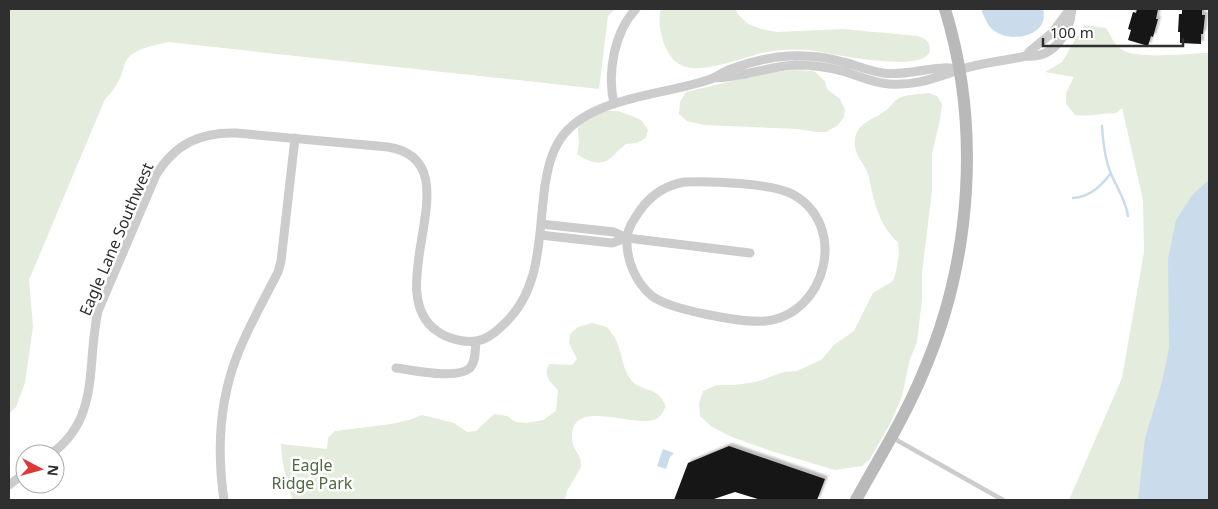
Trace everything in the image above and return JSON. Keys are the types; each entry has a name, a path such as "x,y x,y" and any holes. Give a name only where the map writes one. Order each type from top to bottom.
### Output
{"main road":[{"path":"856,500 915,392 930,356 950,295 958,255 963,225 966,178 966,129 960,70 945,9"}],"street":[{"path":"614,104 611,81 618,38 624,24 636,9"},
{"path":"396,368 450,374 465,371 471,367 474,361 476,341 493,334 517,311 530,286 534,272 550,159 564,133 585,116 598,109 711,78 730,69 768,59 789,56 832,59 882,73 901,73 943,68 960,70 1026,56 1052,33 1071,9"},
{"name":"Eagle Lane Southwest","path":"63,444 70,438 84,412 98,311 156,175 164,162 183,146 212,134 236,133 394,148 408,152 416,158 422,166 427,183 417,278 417,304 429,326 440,333 452,338 476,341"},
{"path":"224,500 219,457 224,401 237,354 278,272 281,261 295,138"},
{"path":"696,182 771,187 794,195 812,211 820,224 824,238 825,264 822,276 814,290 796,310 777,319 755,321 683,310 654,297 646,290 633,271 627,238 631,225 647,201 675,183 696,182"},
{"path":"540,224 614,232 627,238 750,253"},
{"path":"540,235 612,243 627,238"}],"lane":[{"path":"891,437 1003,500"}],"green space":[{"path":"9,9 615,9 608,16 599,89 168,42 135,52 127,60 118,83 105,99 29,280 33,326 25,383 16,407 9,414"},
{"path":"661,9 736,9 737,13 748,24 777,32 843,29 918,36 928,42 928,54 918,60 900,62 879,61 794,49 767,52 710,67 688,67 674,60 665,47 660,23"},
{"path":"1084,25 1106,28 1118,46 1130,53 1164,55 1209,53 1209,500 1069,500 1122,378 1144,252 1143,200 1122,108 1116,113 1075,115 1066,104 1066,93 1074,77 1045,72 1062,62"},
{"path":"793,70 814,71 825,81 827,89 840,99 845,110 844,117 838,125 826,132 817,132 798,129 704,125 687,121 679,114 680,102 686,92 766,73"},
{"path":"929,93 937,96 942,104 932,154 932,191 922,273 922,300 917,342 910,359 902,396 891,422 870,459 862,466 835,470 771,451 732,437 712,427 700,416 699,403 703,391 717,385 756,382 784,372 797,371 821,360 834,345 854,331 873,293 893,281 899,254 898,242 886,229 878,212 869,177 857,154 855,139 863,125 887,110 897,99 914,94"},
{"path":"603,111 618,111 632,116 641,120 648,130 646,138 637,143 626,144 604,162 596,162 577,154 579,143 578,128 585,120"},
{"name":"Eagle Ridge Park","path":"592,323 607,327 616,340 628,376 635,384 659,395 666,407 658,418 647,421 595,416 584,418 576,423 572,434 572,441 580,459 581,467 567,491 565,500 293,500 282,459 281,444 327,449 328,438 335,431 391,424 422,415 454,423 467,432 476,431 494,414 507,416 516,422 527,423 543,420 556,411 558,390 547,375 549,364 572,365 577,359 569,343 570,334 578,327"}],"water":[{"path":"981,9 1043,9 1044,19 1040,27 1034,32 1025,36 1006,36 997,33 990,27"},
{"path":"1209,180 1209,500 1138,500 1145,438 1162,382 1169,348 1168,259 1176,220 1193,194"},
{"path":"663,449 674,453 670,457 666,469 657,466"}],"building":[{"path":"1137,9 1158,9 1156,19 1158,19 1153,37 1151,36 1148,46 1128,40 1131,30 1128,29 1133,12 1136,13"},
{"path":"1182,9 1202,9 1202,15 1205,15 1201,44 1180,43 1180,32 1178,32 1179,14 1182,14"},
{"path":"729,446 825,479 817,500 761,500 735,492 711,500 674,500 688,463"}],"waterway":[{"path":"1102,126 1108,164 1124,200 1128,216"},
{"path":"1073,198 1085,196 1095,190 1111,173"}]}
